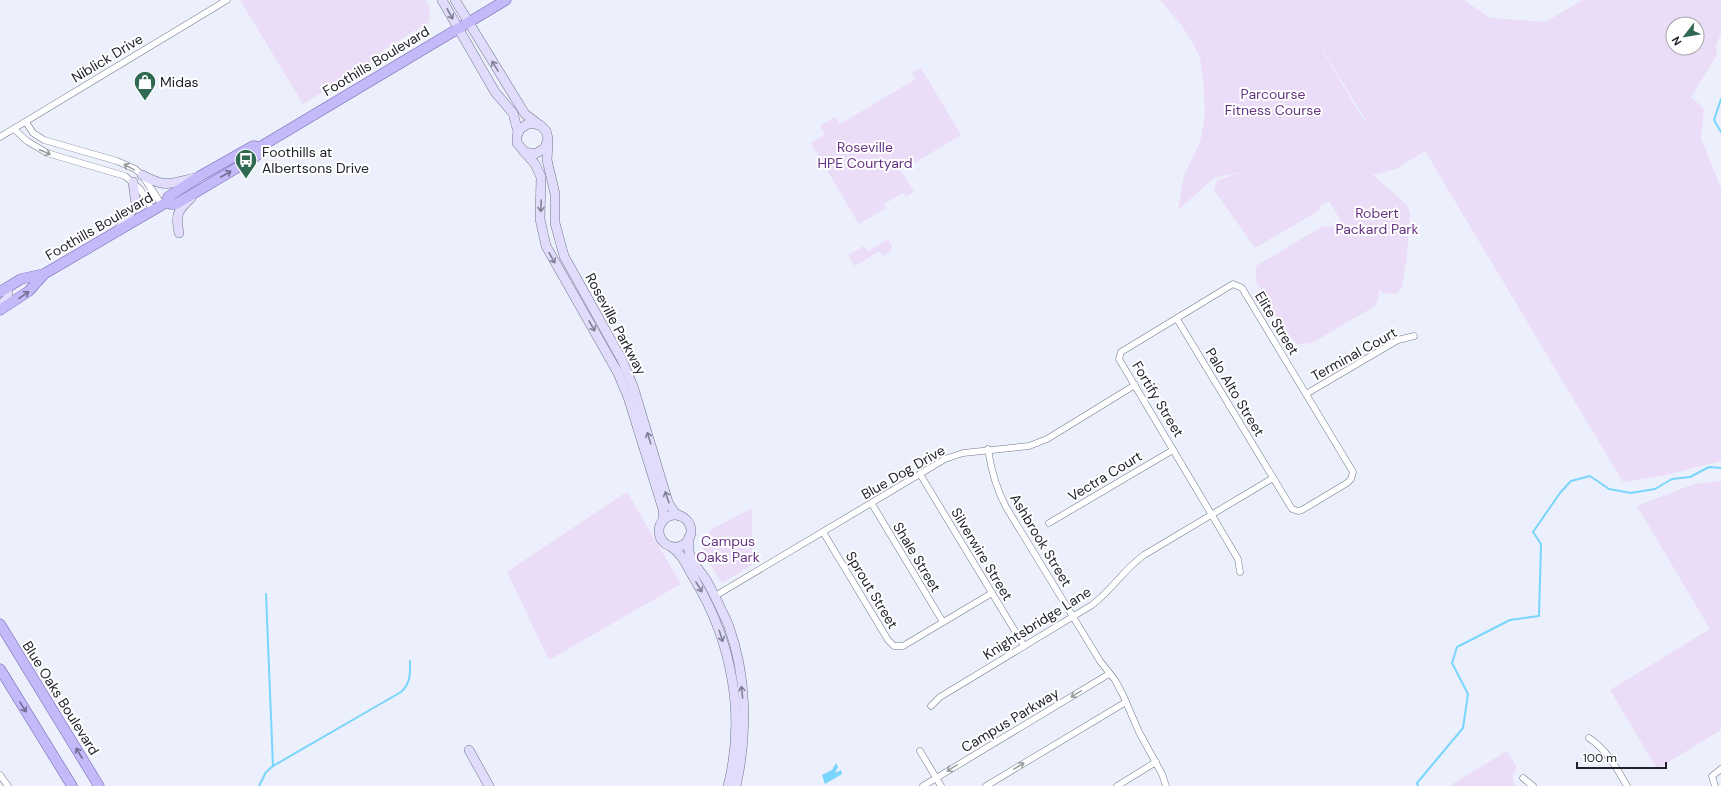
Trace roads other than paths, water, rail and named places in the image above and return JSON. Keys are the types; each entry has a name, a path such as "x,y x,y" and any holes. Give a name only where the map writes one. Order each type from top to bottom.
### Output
{"main road":[{"name":"Foothills Boulevard","path":"165,204 168,197 200,176 254,146 260,147 506,0"},
{"name":"Foothills Boulevard","path":"3,290 21,279 44,274 165,204 176,204 255,157 259,153 260,147"},
{"name":"Foothills Boulevard","path":"0,310 29,291 44,274"},
{"name":"Blue Oaks Boulevard","path":"0,624 99,786"},
{"path":"0,636 15,650"},
{"path":"0,669 72,786"}],"street":[{"name":"Niblick Drive","path":"0,137 227,0"},
{"path":"442,0 499,99 513,113 518,132 517,143 524,152 531,154 539,153 545,148 548,142 546,131 525,114 455,0"},
{"path":"26,122 33,133 44,140 122,163 160,184 168,185 200,176"},
{"path":"518,132 526,124 537,124"},
{"path":"14,129 27,142 47,153 115,172 133,182 140,189 153,211"},
{"name":"Roseville Parkway","path":"548,142 547,160 555,194 555,223 564,256 622,360 633,386 668,502 674,512 680,516"},
{"name":"Roseville Parkway","path":"524,152 539,171 542,186 540,219 542,232 551,257 566,280 618,373 628,397 663,509 663,521"},
{"path":"142,175 165,204"},
{"path":"118,232 136,204 133,182"},
{"path":"179,233 176,223 180,208 205,186"},
{"path":"564,256 569,274 566,280 572,281 598,318"},
{"name":"Elite Street","path":"1177,319 1233,284 1242,288 1306,394"},
{"path":"0,305 8,298 3,290"},
{"name":"Fortify Street","path":"1177,319 1121,352 1119,358 1238,559 1240,572"},
{"name":"Palo Alto Street","path":"1177,319 1291,508 1298,511 1347,483 1353,476 1350,467 1306,394"},
{"name":"Terminal Court","path":"1306,394 1398,340 1414,336"},
{"name":"Blue Dog Drive","path":"715,596 872,504 945,459 963,452 1029,446 1047,439 1135,385"},
{"name":"Ashbrook Street","path":"988,449 991,471 997,490 1126,702 1139,732 1162,774 1166,786"},
{"name":"Vectra Court","path":"1049,523 1174,450"},
{"name":"Silverwire Street","path":"920,474 1024,646"},
{"name":"Knightsbridge Lane","path":"931,706 940,697 1073,617 1103,597 1137,560 1273,478"},
{"name":"Shale Street","path":"872,504 942,622"},
{"path":"728,786 735,748 737,715 726,651 707,600 681,555 664,542 660,535 660,528 663,521 668,516 680,516 688,523 691,530 688,545 691,558 715,596 735,647 742,686 744,736 741,763 736,786"},
{"name":"Sprout Street","path":"823,532 892,644 898,647 903,646 992,593"},
{"path":"670,546 681,545 689,537"},
{"name":"Campus Parkway","path":"923,786 1109,674"},
{"path":"986,786 1126,702"},
{"path":"1589,738 1600,745 1607,752 1626,786"},
{"path":"469,750 489,786"},
{"path":"920,751 941,786"},
{"path":"1117,786 1156,762"},
{"path":"1715,786 1712,776 1721,769"},
{"path":"0,775 8,786"},
{"path":"1523,778 1533,786"}],"water":[{"path":"836,763 838,767 835,773 841,770 842,774 825,784 822,775 832,770"}],"waterway":[{"path":"1721,99 1714,120 1721,132"},
{"path":"1418,786 1417,783 1463,728 1468,694 1452,663 1457,647 1510,620 1539,616 1541,544 1533,532 1560,493 1571,481 1590,476 1609,489 1631,493 1655,489 1672,479 1690,477 1709,467 1721,468"},
{"path":"266,594 273,766"},
{"path":"259,786 266,772 273,766 401,692 407,685 410,674 410,661"}],"place":[{"name":"Midas","path":"145,102"},
{"name":"Foothills at Albertsons Drive","path":"246,180"}],"park label":[{"name":"Parcourse Fitness Course","path":"1273,102"},
{"name":"Roseville HPE Courtyard","path":"865,156"},
{"name":"Robert Packard Park","path":"1377,222"},
{"name":"Campus Oaks Park","path":"728,550"}]}
